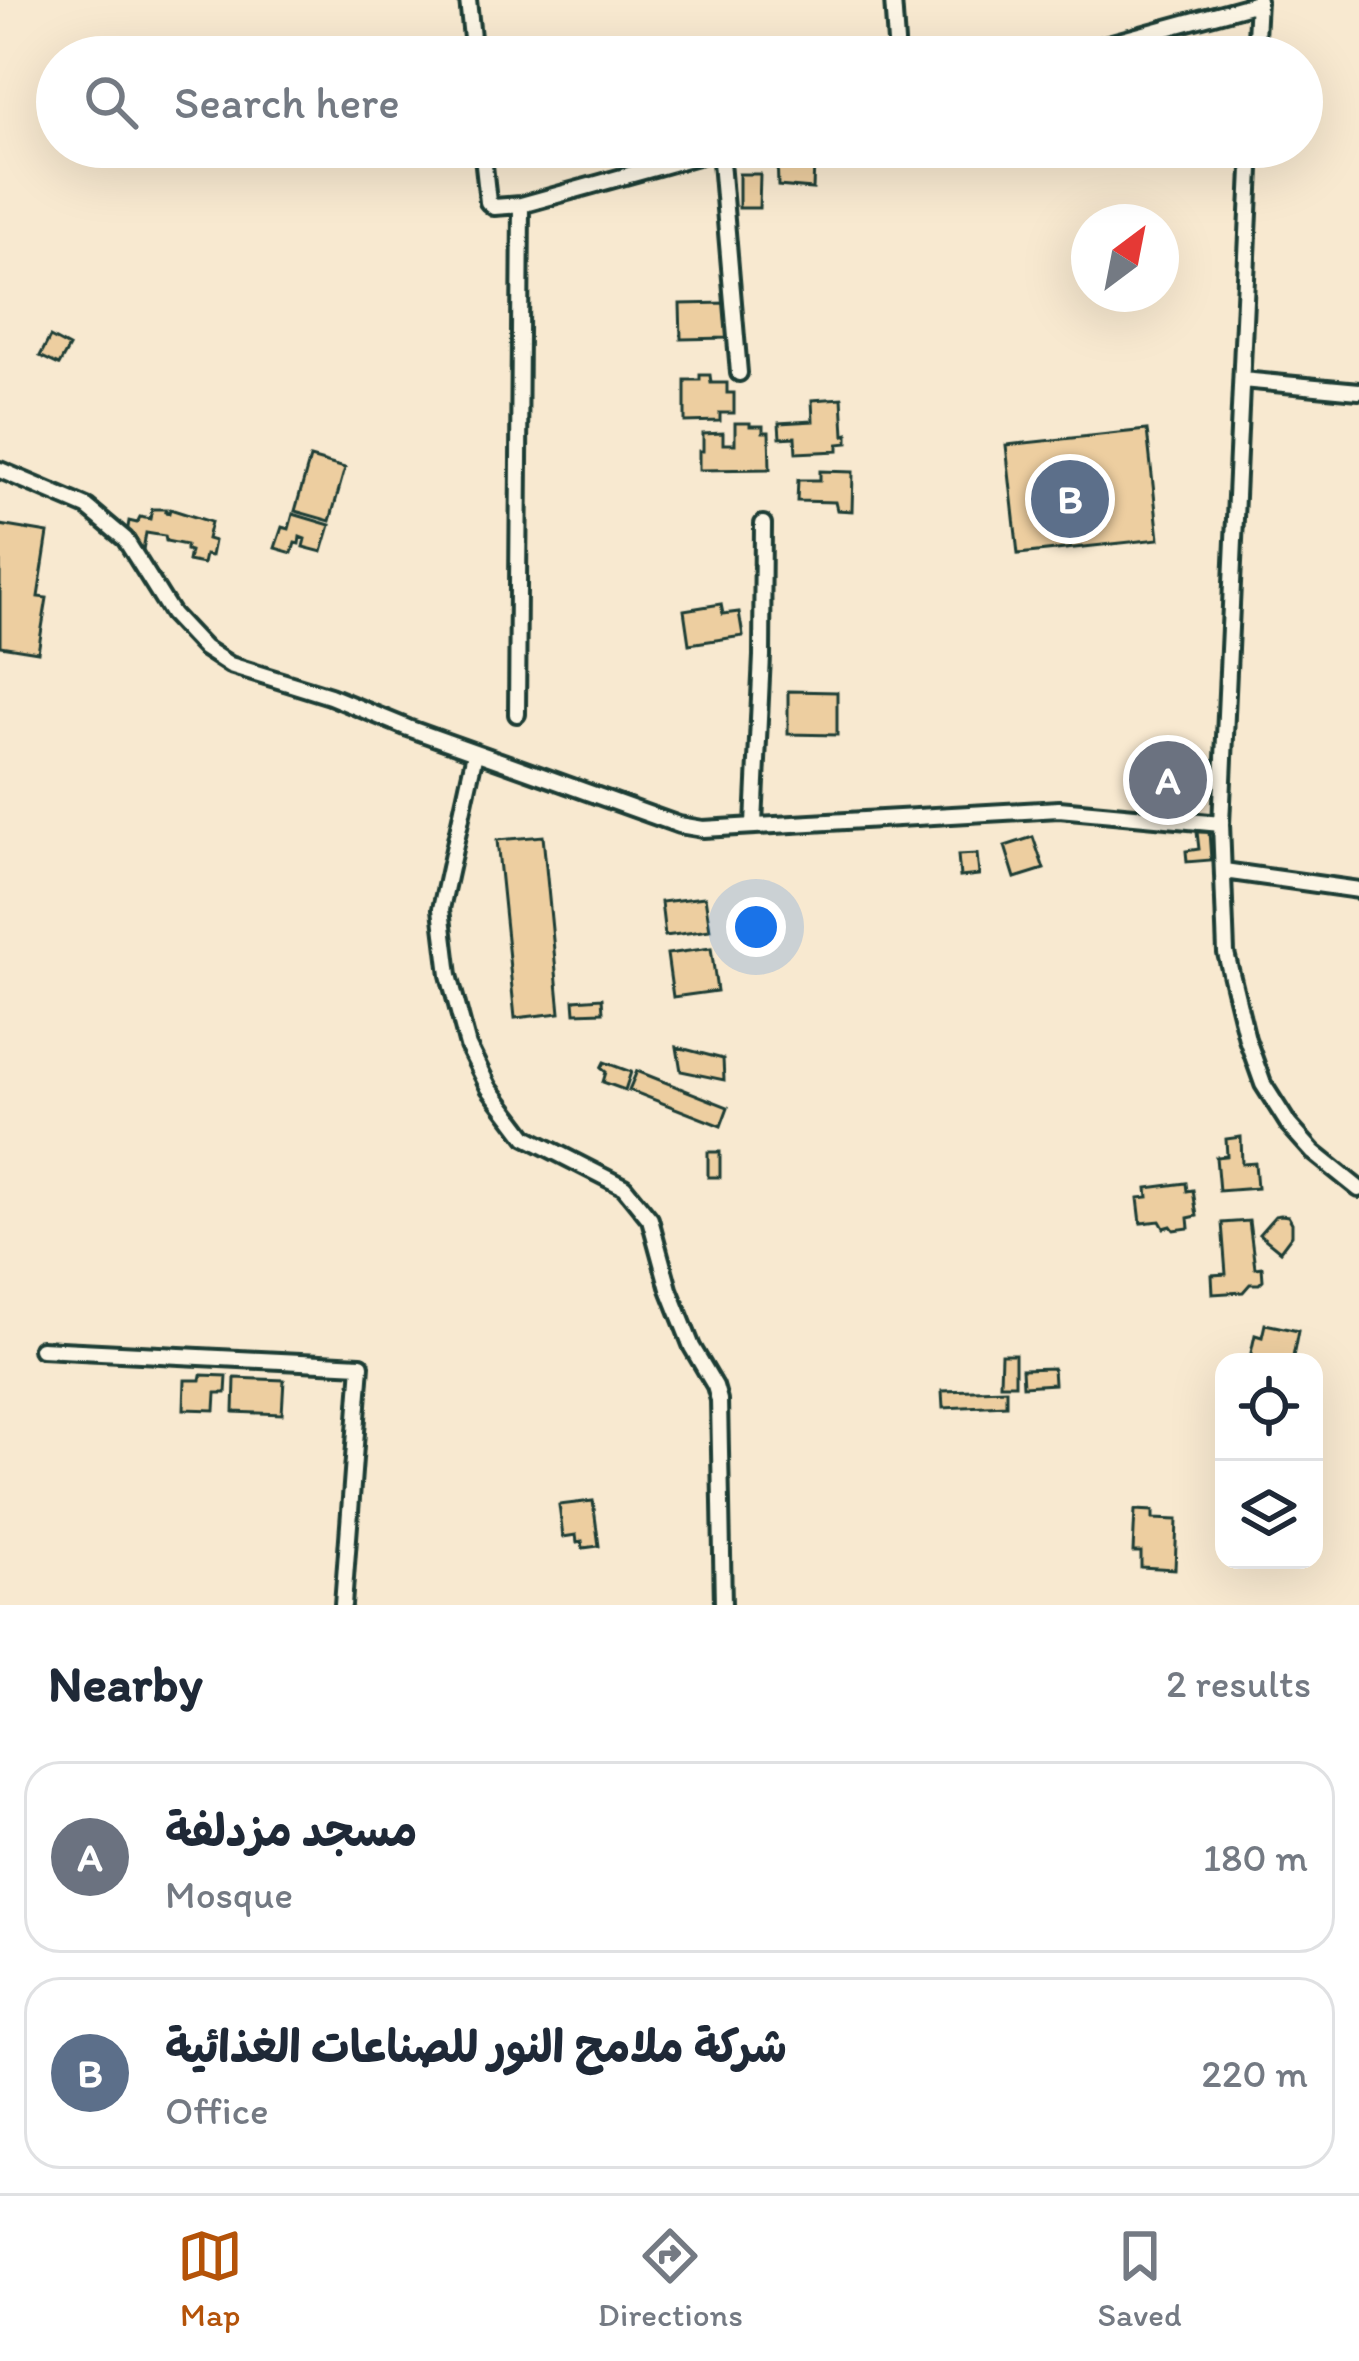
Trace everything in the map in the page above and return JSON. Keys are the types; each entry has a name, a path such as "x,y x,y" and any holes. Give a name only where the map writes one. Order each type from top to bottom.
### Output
{"street":[{"path":"468,0 472,36"},
{"path":"893,0 896,36"},
{"path":"1136,36 1258,2 1257,36"},
{"path":"484,168 488,202 494,207 520,205 653,168"},
{"path":"726,168 739,373"},
{"path":"1251,168 1221,824 1226,953 1263,1084 1313,1152 1359,1189"},
{"path":"517,714 520,205"},
{"path":"1242,380 1359,392"},
{"path":"0,470 87,506 125,539 172,614 204,647 230,665 330,696 679,825 703,829 1059,809 1221,824"},
{"path":"754,824 764,524"},
{"path":"475,753 441,909 449,975 468,1046 489,1088 526,1136 624,1186 650,1220 669,1289 719,1400 723,1605"},
{"path":"1224,872 1359,890"},
{"path":"41,1348 361,1365 343,1605"}],"building":[{"path":"777,168 814,168 813,189 778,186"},
{"path":"739,174 760,174 759,208 739,208"},
{"path":"727,303 728,338 681,339 680,304"},
{"path":"50,337 69,347 59,365 40,356"},
{"path":"700,375 710,375 711,383 727,383 727,393 734,393 734,413 720,413 720,421 685,422 685,380 700,380"},
{"path":"842,398 848,443 838,444 838,451 796,453 795,437 780,438 779,423 813,421 812,400"},
{"path":"735,423 763,426 763,432 769,432 770,469 699,470 703,434 723,433 723,444 735,444"},
{"path":"1147,430 1159,539 1018,554 1006,445"},
{"path":"310,458 345,468 330,521 295,511"},
{"path":"820,471 853,472 852,511 837,510 835,502 797,501 798,480 820,480"},
{"path":"152,509 169,513 170,509 211,522 207,539 214,541 211,556 205,555 203,564 188,561 186,545 146,533 143,550 133,548 126,540 129,521 150,519"},
{"path":"293,514 330,525 322,552 303,547 305,539 300,537 292,553 275,548 282,527 289,529"},
{"path":"0,525 48,533 38,597 47,598 38,652 0,646"},
{"path":"721,604 723,614 739,612 743,636 689,644 684,610"},
{"path":"788,691 837,692 837,735 788,734"},
{"path":"1172,743 1198,788 1159,811 1133,765"},
{"path":"1197,832 1209,832 1211,860 1187,862 1186,851 1199,849"},
{"path":"543,836 560,1013 515,1018 497,840"},
{"path":"1033,837 1044,869 1015,878 1005,846"},
{"path":"977,854 979,875 960,877 958,855"},
{"path":"705,897 710,930 665,936 661,902"},
{"path":"711,948 717,991 673,997 667,954"},
{"path":"602,998 603,1012 575,1013 574,1000"},
{"path":"677,1047 723,1059 724,1080 681,1071"},
{"path":"604,1062 631,1072 625,1090 603,1082"},
{"path":"637,1071 728,1107 721,1126 629,1090"},
{"path":"1241,1137 1242,1164 1255,1163 1257,1188 1219,1191 1216,1157 1227,1156 1226,1139"},
{"path":"708,1152 720,1152 720,1177 708,1177"},
{"path":"1186,1183 1187,1191 1193,1190 1197,1216 1188,1218 1189,1228 1164,1228 1160,1221 1141,1223 1138,1198 1148,1197 1147,1188"},
{"path":"1281,1215 1292,1223 1292,1235 1280,1251 1259,1234"},
{"path":"1249,1221 1255,1268 1262,1267 1263,1280 1243,1292 1213,1294 1212,1275 1226,1274 1222,1223"},
{"path":"1265,1324 1298,1331 1294,1353 1251,1353 1255,1335 1262,1337"},
{"path":"1001,1354 1015,1354 1015,1384 1000,1384"},
{"path":"1053,1368 1054,1384 1023,1386 1022,1369"},
{"path":"201,1375 227,1376 226,1393 216,1393 215,1410 184,1409 185,1380 200,1380"},
{"path":"235,1378 284,1380 282,1414 234,1412"},
{"path":"1006,1389 1006,1405 943,1408 942,1391"},
{"path":"593,1501 599,1546 583,1548 576,1535 563,1537 559,1505"},
{"path":"1135,1510 1153,1511 1153,1519 1177,1520 1175,1569 1141,1567 1141,1552 1133,1552"}],"place":[{"name":"شركة ملامح النور للصناعات الغذائية","path":"1070,499"},
{"name":"مسجد مزدلفة","path":"1168,780"}]}
